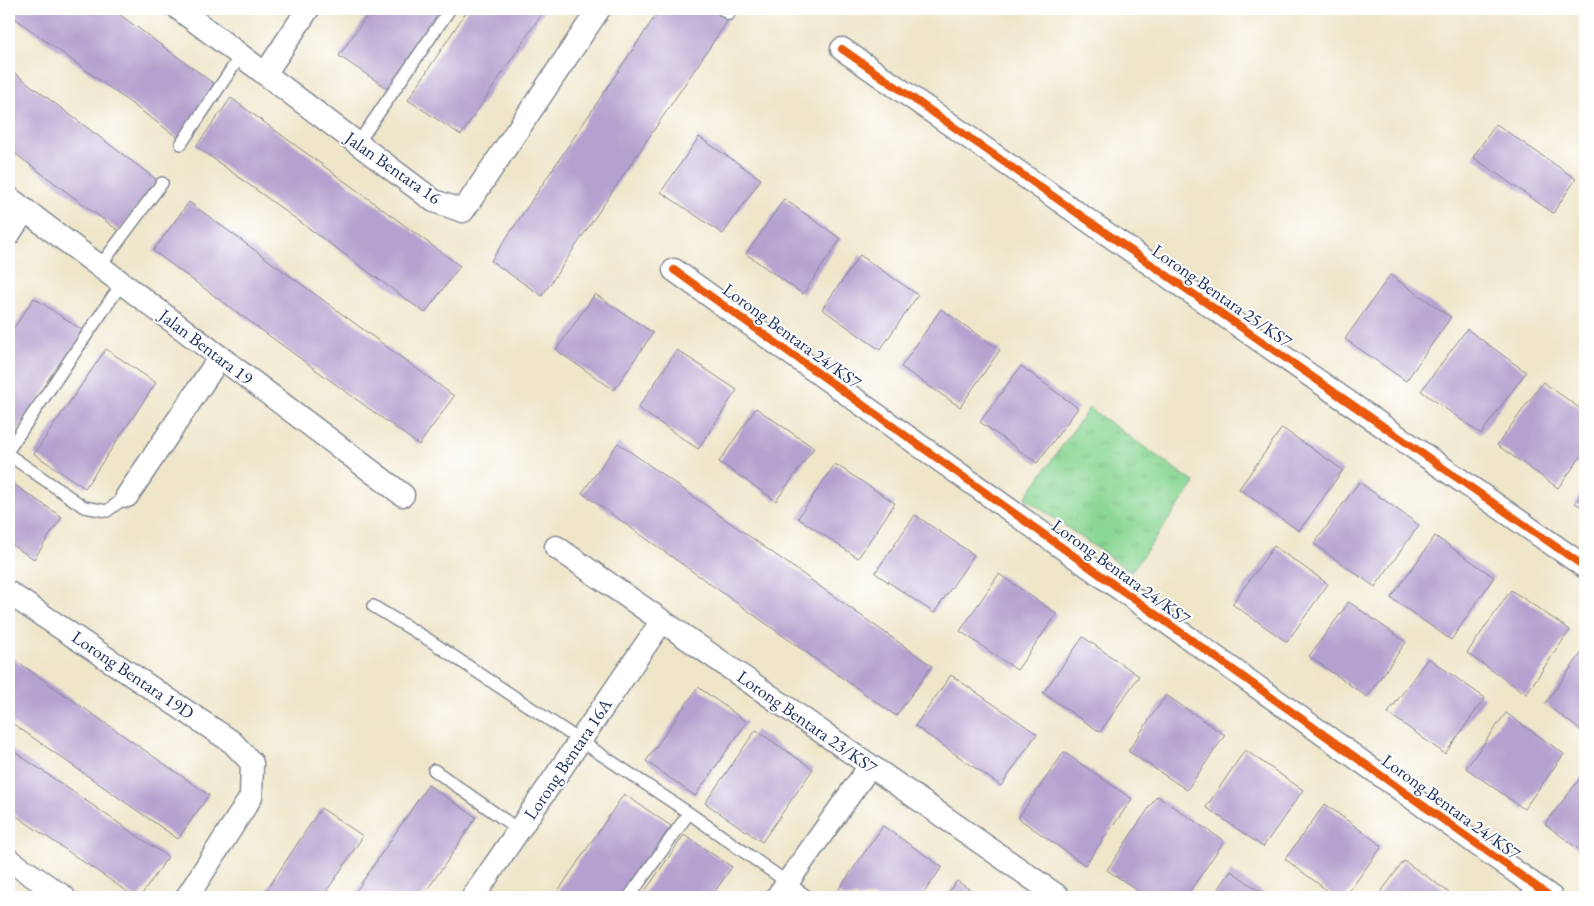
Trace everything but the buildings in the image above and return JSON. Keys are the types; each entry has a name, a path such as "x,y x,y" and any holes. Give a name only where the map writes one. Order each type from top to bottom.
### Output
{"street":[{"name":"Jalan Bentara 16","path":"179,9 434,201 463,211 599,9"},
{"path":"265,74 308,9"},
{"name":"Lorong Bentara 25/KS7","path":"842,49 1585,567"},
{"path":"9,234 17,204"},
{"name":"Jalan Bentara 19","path":"17,204 403,495"},
{"name":"Lorong Bentara 24/KS7","path":"674,270 1551,897"},
{"path":"127,496 220,357"},
{"name":"Lorong Bentara 23/KS7","path":"556,547 1059,897"},
{"name":"Lorong Bentara 19D","path":"9,593 232,742 252,763 251,797 187,897"},
{"name":"Lorong Bentara 16A","path":"473,897 662,621"},
{"path":"782,890 870,766"},
{"path":"9,860 64,897"}],"lane":[{"path":"358,143 450,9"},
{"path":"181,144 241,55"},
{"path":"100,266 162,182"},
{"path":"9,449 122,283"},
{"path":"9,455 84,507 107,511 127,496"},
{"path":"373,606 430,640 580,742 689,813 782,890 808,897"},
{"path":"434,770 519,830"},
{"path":"629,897 689,813"}],"green space":[{"path":"1089,408 1195,483 1131,572 1025,498"}],"cycle path":[{"path":"842,49 1585,567"},
{"path":"674,270 1551,897"}]}
